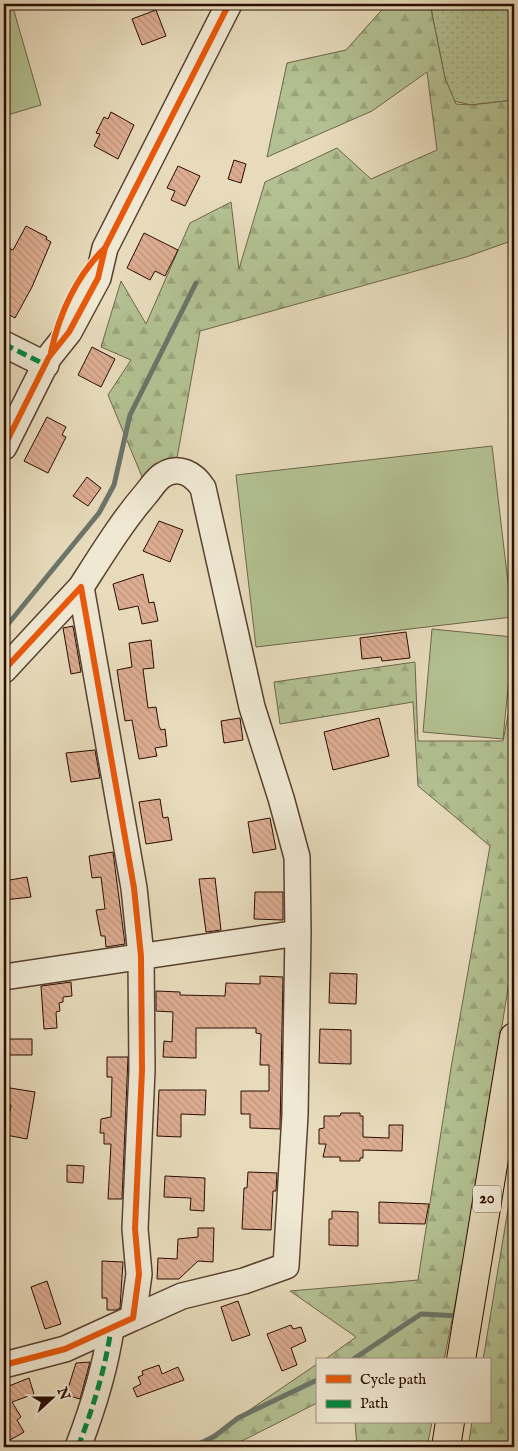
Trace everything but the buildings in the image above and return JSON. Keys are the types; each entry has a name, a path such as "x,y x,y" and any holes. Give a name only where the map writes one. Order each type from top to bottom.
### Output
{"main road":[{"name":"20","path":"461,1358 514,1037"},
{"path":"446,1447 450,1424"}],"street":[{"path":"4,446 48,361 57,325 88,264 105,248 229,4"},
{"path":"4,344 48,361"},
{"path":"4,670 81,587 119,529 157,480 170,472 182,471 198,480 203,488 252,707 282,798 297,857 298,933 295,1115 286,1266 244,1281 182,1296 65,1349 4,1365"},
{"path":"81,587 134,888 142,956 142,1070 134,1229 139,1274 133,1318"},
{"path":"4,977 298,933"},
{"path":"78,1447 94,1405 111,1329"}],"green space":[{"path":"4,4 12,4 41,105 4,116"},
{"path":"387,4 430,4 445,78 456,104 471,105 514,100 514,240 466,257 200,331 177,458 143,479 108,395 131,360 101,347 121,281 146,324 190,223 231,202 239,269 265,182 337,148 371,179 437,150 427,72 372,111 267,157 287,63 346,50"},
{"path":"430,4 514,4 514,100 471,105 454,101 445,78"},
{"path":"492,446 512,617 256,647 236,475"},
{"path":"432,629 513,637 503,739 423,732"},
{"path":"415,662 418,741 503,741 514,684 514,951 467,1244 444,1358 327,1358 356,1337 290,1291 418,1280 451,1068 490,846 418,786 413,702 280,724 274,682"},
{"path":"514,1173 514,1418 508,1447 468,1447 472,1424 490,1424 490,1358 483,1358"},
{"path":"316,1365 316,1404 230,1447 195,1447"},
{"path":"355,1424 432,1424 427,1447 357,1447"}],"waterway":[{"path":"4,629 99,513 114,485 130,415 196,283"},
{"path":"355,1358 421,1314 460,1316"},
{"path":"193,1447 215,1436 238,1418 316,1380"}],"marked path":[{"path":"4,344 46,365"},
{"path":"78,1447 98,1389 111,1329"}],"cycle path":[{"path":"4,447 49,357 69,332 98,278 105,248 229,4"},
{"path":"51,352 54,338 70,296 86,270 105,248"},
{"path":"4,670 81,587 134,888 141,956 142,1070 135,1229 139,1274 133,1318 65,1349 4,1365"}]}
